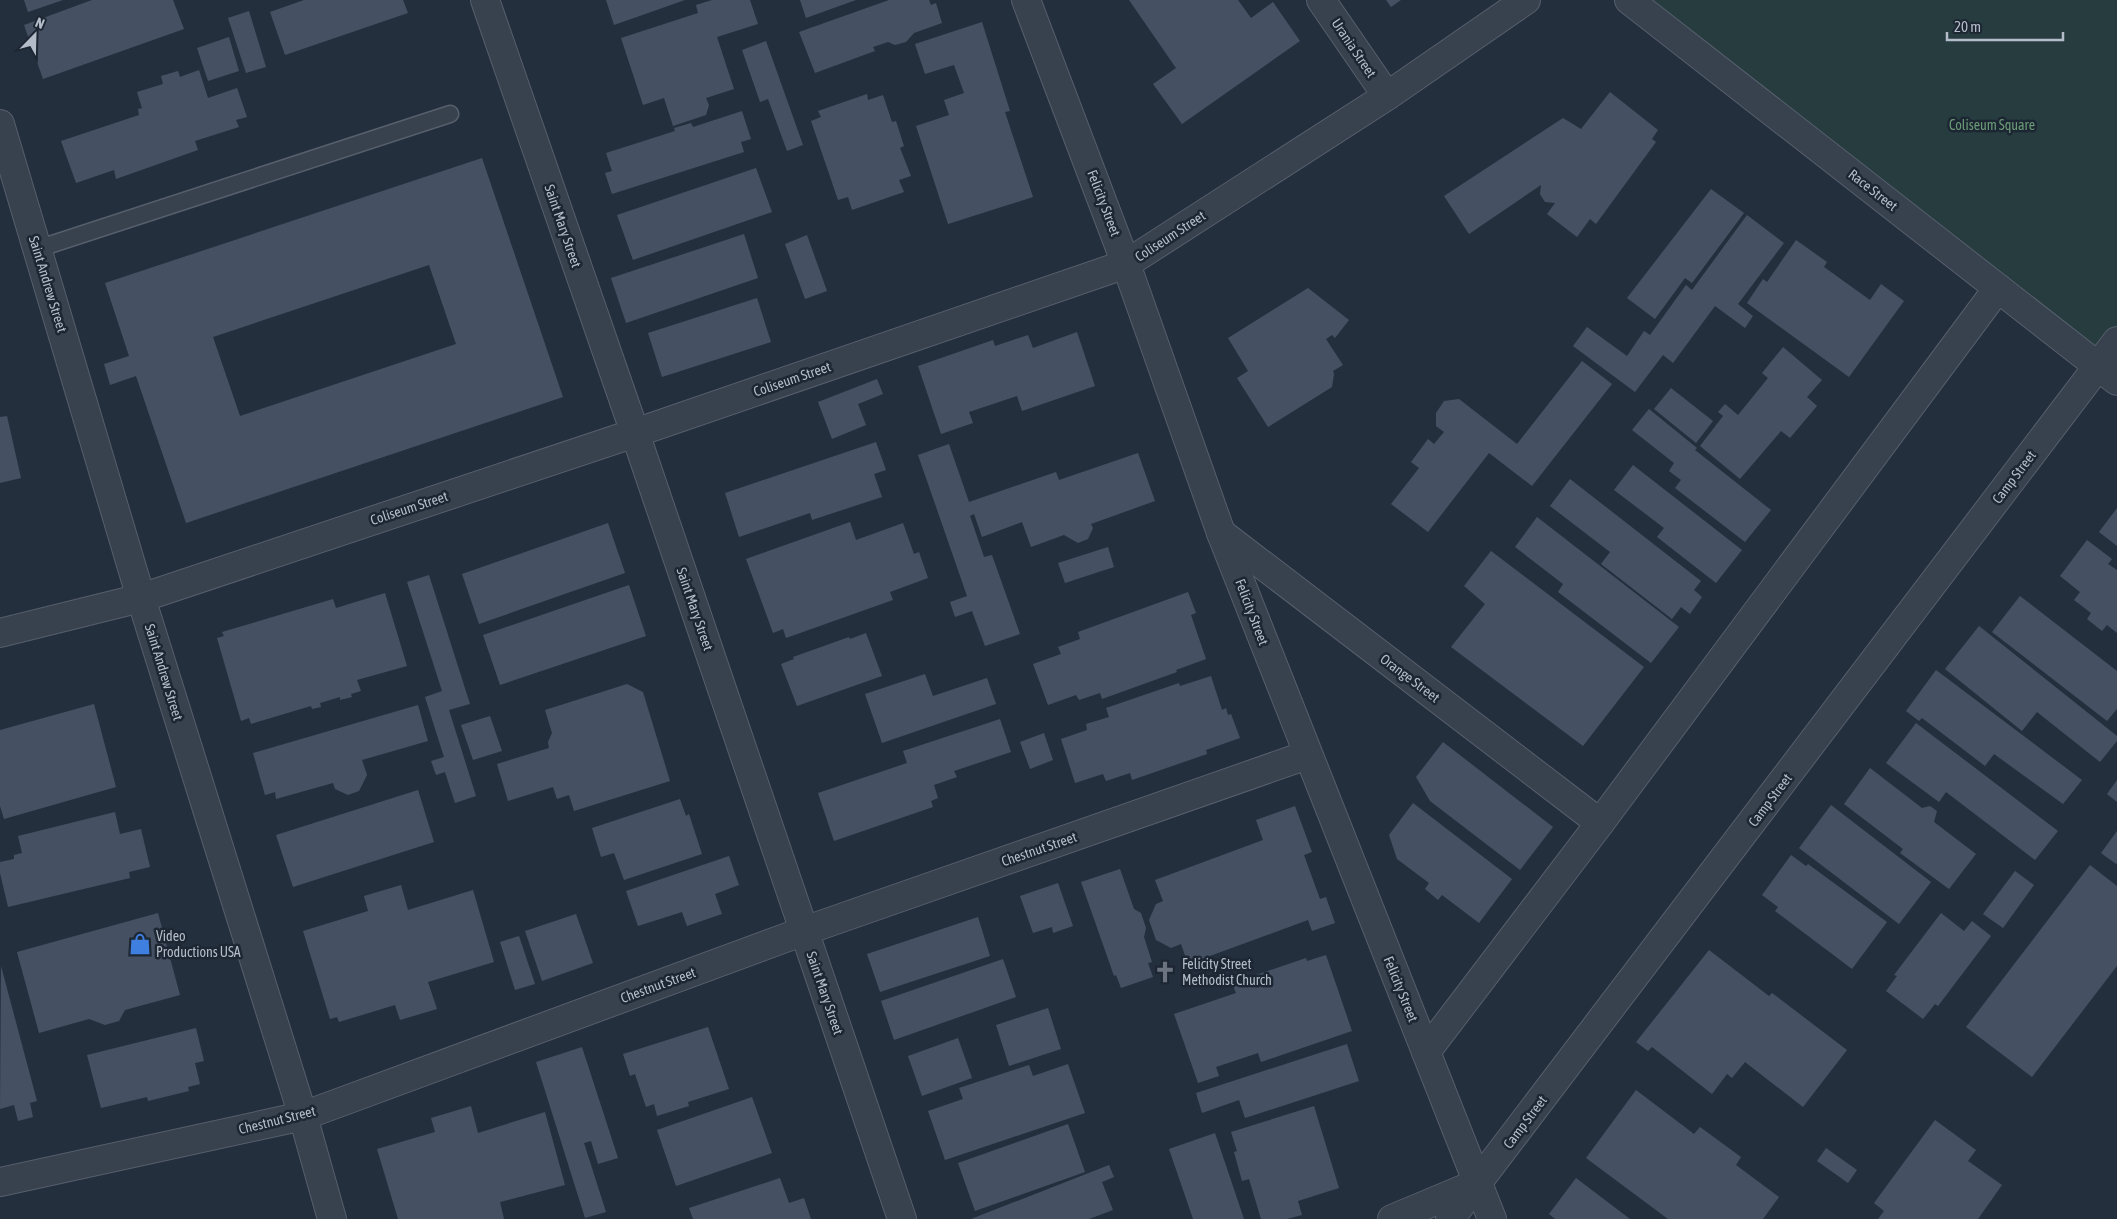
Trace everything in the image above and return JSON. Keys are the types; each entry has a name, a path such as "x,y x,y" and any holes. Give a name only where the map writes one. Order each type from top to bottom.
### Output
{"street":[{"name":"Saint Mary Street","path":"485,0 635,433 902,1219"},
{"name":"Felicity Street","path":"1026,0 1126,264 1221,533 1307,756 1492,1219"},
{"name":"Urania Street","path":"1321,0 1387,96"},
{"name":"Coliseum Street","path":"0,632 141,598 635,433 1126,264 1387,96 1526,0"},
{"name":"Race Street","path":"1629,0 2107,373"},
{"name":"Saint Andrew Street","path":"0,124 141,598 303,1116 332,1219"},
{"path":"1426,1052 1600,823 1998,288"},
{"name":"Camp Street","path":"1450,1219 2107,373 2117,341"},
{"name":"Orange Street","path":"1221,533 1600,823"},
{"name":"Chestnut Street","path":"0,1182 303,1116 804,931 1307,756"},
{"path":"1392,1219 1478,1183"}],"lane":[{"path":"37,249 450,114"}],"green space":[{"name":"Coliseum Square","path":"1629,0 2117,0 2117,341 2098,366"}],"building":[{"path":"24,0 63,0 28,12"},
{"path":"92,0 173,0 184,29 43,79 24,25"},
{"path":"304,0 403,0 408,13 285,55 270,12"},
{"path":"606,0 685,0 614,25"},
{"path":"712,0 750,0 758,24 717,37 734,89 706,98 709,105 706,115 673,126 664,98 643,105 621,38 698,13 696,5"},
{"path":"800,0 856,0 806,18"},
{"path":"889,0 929,0 931,5 936,3 942,23 914,33 906,42 895,45 888,42 873,47 875,51 815,73 799,32"},
{"path":"1129,0 1238,0 1251,18 1273,2 1300,41 1182,124 1153,84 1176,68"},
{"path":"1386,0 1401,0 1391,7"},
{"path":"249,11 266,67 246,73 228,18"},
{"path":"982,22 1010,111 1005,112 1033,197 948,224 916,126 949,115 944,100 964,93 954,65 925,74 915,44"},
{"path":"229,37 239,71 208,81 197,48"},
{"path":"766,41 803,145 787,151 768,99 760,102 742,50"},
{"path":"199,70 208,98 237,88 247,117 236,120 239,127 195,141 198,150 116,179 114,170 76,183 61,141 139,115 138,109 142,108 137,92 163,84 161,76 178,71 180,77"},
{"path":"1610,92 1658,130 1652,139 1656,142 1596,224 1590,219 1577,237 1547,214 1555,203 1545,202 1540,194 1541,185 1469,234 1444,196 1563,118 1581,129"},
{"path":"867,94 868,100 883,95 892,122 896,121 904,146 900,148 911,176 899,180 904,192 852,210 848,197 838,200 811,121 821,117 818,111"},
{"path":"742,111 751,139 741,142 744,152 612,194 605,173 612,171 606,153 675,131 674,128 691,123 693,127"},
{"path":"482,158 563,397 186,523 136,376 110,385 104,364 129,356 105,283","holes":["429,265 456,344 240,416 213,337"]},
{"path":"756,168 772,212 633,260 617,215"},
{"path":"1711,189 1744,213 1692,283 1685,278 1655,319 1627,298"},
{"path":"1747,215 1784,243 1738,304 1753,316 1745,328 1715,306 1673,363 1663,355 1635,392 1573,346 1587,327 1627,356 1644,331 1650,335 1686,285 1692,290"},
{"path":"744,234 758,278 626,323 611,278"},
{"path":"807,235 827,291 805,299 785,244"},
{"path":"1796,240 1827,262 1824,267 1870,300 1881,284 1904,301 1849,377 1747,303 1763,279 1767,282"},
{"path":"1308,288 1349,320 1335,338 1332,335 1326,339 1343,365 1333,371 1332,387 1268,427 1237,378 1248,371 1228,338"},
{"path":"757,298 771,342 662,377 648,333"},
{"path":"1077,332 1095,386 1022,411 1017,396 969,412 973,423 941,434 918,366 993,340 995,346 1028,335 1033,348"},
{"path":"1783,347 1822,380 1807,397 1817,406 1790,438 1781,431 1740,479 1700,446 1723,416 1718,412 1725,404 1738,415 1768,378 1762,373"},
{"path":"1582,361 1612,384 1532,486 1489,453 1428,532 1391,504 1419,468 1411,462 1428,439 1434,444 1444,432 1436,426 1436,413 1444,401 1459,399 1517,444"},
{"path":"877,379 883,394 858,404 866,425 832,439 818,402"},
{"path":"1671,388 1713,421 1696,443 1654,409"},
{"path":"1649,409 1697,448 1695,450 1771,510 1745,542 1675,488 1681,480 1669,471 1674,463 1632,430"},
{"path":"7,416 21,478 0,483 0,417"},
{"path":"876,442 886,470 874,474 882,497 812,520 810,513 739,537 725,493"},
{"path":"949,444 969,502 1056,472 1059,480 1138,453 1155,501 1091,524 1093,528 1088,539 1078,543 1064,535 1031,547 1022,522 982,537 974,514 970,516 984,557 992,555 1020,634 985,646 972,611 955,617 950,602 967,596 918,455"},
{"path":"1633,465 1742,550 1716,583 1657,537 1664,528 1614,490"},
{"path":"1570,479 1701,581 1694,590 1702,597 1690,614 1681,607 1672,619 1601,564 1610,552 1550,506"},
{"path":"2117,508 2117,546 2099,532"},
{"path":"1537,517 1679,627 1651,663 1558,592 1563,584 1515,547"},
{"path":"850,522 856,540 903,523 914,554 919,552 928,578 890,592 893,600 786,638 783,629 773,633 746,559"},
{"path":"608,523 625,573 479,624 462,574"},
{"path":"2087,540 2112,559 2108,564 2117,570 2117,633 2107,625 2102,631 2087,619 2091,613 2074,600 2080,592 2060,576"},
{"path":"1108,547 1114,567 1065,583 1058,563"},
{"path":"1491,551 1644,667 1583,746 1451,647 1485,604 1464,586"},
{"path":"429,575 470,704 449,710 476,796 455,803 445,772 436,775 431,761 444,757 425,697 442,691 407,582"},
{"path":"629,585 646,636 500,685 483,635"},
{"path":"1188,592 1196,613 1191,615 1206,659 1176,670 1177,672 1102,699 1100,693 1079,700 1076,695 1048,705 1033,664 1061,654 1058,647 1080,639 1078,632"},
{"path":"385,593 407,666 357,680 361,691 351,694 352,697 340,700 340,697 320,703 321,707 312,709 311,706 251,724 249,718 241,721 217,638 224,636 222,632 333,599 336,608"},
{"path":"2020,596 2117,671 2117,709 2107,721 1992,632"},
{"path":"1979,626 2117,736 2117,741 2100,762 2037,712 2022,731 1945,669"},
{"path":"866,633 882,676 797,706 781,664 794,659 793,657 849,637 850,639"},
{"path":"1936,670 2082,780 2063,804 1994,754 1985,766 1922,718 1919,721 1906,711"},
{"path":"925,674 933,696 987,678 996,704 882,743 865,694"},
{"path":"1211,676 1222,710 1226,708 1228,715 1231,714 1240,738 1206,750 1207,754 1132,780 1130,773 1106,781 1103,774 1075,783 1061,739 1087,730 1086,724 1109,717 1106,708 1179,683 1180,686"},
{"path":"627,684 643,692 670,781 574,811 569,795 557,799 553,787 508,801 497,764 549,748 548,742 552,733 545,710"},
{"path":"94,704 116,787 4,819 0,806 0,730"},
{"path":"418,705 428,741 362,760 367,775 359,791 348,795 335,789 333,783 276,799 275,792 265,795 253,753"},
{"path":"490,716 502,751 473,760 461,725"},
{"path":"1000,719 1011,752 954,771 957,777 934,785 938,798 931,801 933,807 834,841 818,793 907,763 903,751"},
{"path":"1916,723 2058,831 2035,860 1946,792 1939,802 1886,763"},
{"path":"1044,733 1053,760 1030,769 1020,742"},
{"path":"1443,742 1553,827 1520,870 1430,801 1416,777"},
{"path":"1870,768 1922,808 1930,806 1937,811 1934,822 1976,854 1949,889 1900,853 1903,849 1844,804"},
{"path":"2117,780 2117,802 2107,794"},
{"path":"418,790 434,842 293,887 276,835"},
{"path":"680,799 686,816 689,814 702,854 624,880 614,853 601,857 592,828"},
{"path":"1413,803 1512,879 1479,923 1442,895 1438,900 1425,889 1429,883 1397,859 1389,835"},
{"path":"1831,805 1931,882 1899,924 1799,848"},
{"path":"1295,806 1312,852 1304,855 1320,899 1326,897 1335,923 1312,931 1308,920 1188,964 1181,944 1171,948 1156,940 1149,920 1156,904 1163,901 1155,880 1263,840 1256,820"},
{"path":"115,812 120,834 141,829 150,867 129,872 130,878 8,907 0,873 0,862 14,859 14,855 22,853 18,836"},
{"path":"2117,831 2117,863 2116,864 2101,853"},
{"path":"1791,855 1806,866 1808,864 1887,922 1852,969 1775,911 1778,907 1762,895"},
{"path":"729,856 739,885 715,894 722,914 687,926 682,912 638,926 626,891"},
{"path":"2090,865 2117,886 2117,966 2032,1077 1966,1027"},
{"path":"1120,869 1134,909 1141,913 1146,928 1144,937 1152,962 1148,963 1153,977 1121,988 1116,975 1114,976 1081,882"},
{"path":"2015,871 2034,885 2003,928 1983,914"},
{"path":"1058,883 1073,926 1053,933 1052,927 1033,933 1020,896"},
{"path":"401,885 408,910 473,890 494,962 428,982 437,1009 400,1020 395,1005 339,1022 337,1017 330,1019 303,931 368,911 364,896"},
{"path":"158,913 180,995 125,1010 119,1021 105,1025 89,1019 39,1033 17,952"},
{"path":"1941,913 1964,931 1972,921 1991,936 1938,1006 1935,1004 1923,1019 1886,991 1897,976 1894,975"},
{"path":"576,914 593,963 542,981 525,931"},
{"path":"978,917 990,956 880,992 867,954"},
{"path":"519,936 535,984 515,990 500,942"},
{"path":"1709,950 1769,996 1772,993 1847,1050 1803,1107 1745,1062 1732,1078 1727,1074 1712,1094 1652,1047 1648,1051 1636,1042"},
{"path":"1326,955 1352,1031 1261,1062 1258,1053 1216,1067 1219,1076 1198,1083 1174,1014 1236,993 1232,983 1306,958 1307,961"},
{"path":"1003,959 1016,997 894,1040 881,1001"},
{"path":"1,966 37,1101 30,1103 33,1117 18,1121 14,1105 0,1109"},
{"path":"1048,1008 1061,1049 1009,1066 996,1025"},
{"path":"708,1027 729,1089 688,1102 689,1106 657,1116 654,1104 646,1107 635,1074 630,1076 623,1054"},
{"path":"196,1028 204,1061 195,1063 200,1084 188,1087 189,1091 148,1101 147,1097 101,1108 87,1055"},
{"path":"958,1038 972,1078 922,1096 908,1056"},
{"path":"1347,1044 1359,1081 1245,1118 1239,1100 1202,1113 1196,1093"},
{"path":"582,1047 618,1158 598,1164 591,1141 584,1143 606,1212 585,1218 536,1062"},
{"path":"1068,1064 1085,1113 945,1160 928,1111 963,1099 959,1088 1029,1065 1033,1076"},
{"path":"1636,1090 1694,1134 1700,1127 1741,1157 1736,1165 1779,1197 1763,1219 1668,1219 1586,1158"},
{"path":"752,1097 772,1153 676,1186 657,1130"},
{"path":"471,1106 478,1133 545,1112 565,1185 500,1202 504,1219 398,1219 377,1149 435,1132 431,1118"},
{"path":"1314,1106 1339,1188 1298,1201 1302,1215 1287,1219 1261,1219 1249,1179 1242,1181 1234,1152 1237,1151 1231,1132"},
{"path":"1935,1120 1976,1150 1968,1161 2002,1185 1978,1219 1878,1219 1884,1211 1874,1203"},
{"path":"1068,1124 1085,1172 975,1211 958,1163"},
{"path":"1215,1133 1244,1219 1193,1219 1169,1149"},
{"path":"1826,1148 1857,1170 1848,1183 1817,1161"},
{"path":"1109,1165 1114,1177 1102,1182 1113,1210 1089,1219 971,1219"},
{"path":"780,1178 789,1203 804,1198 811,1219 693,1219 689,1208"},
{"path":"1576,1178 1630,1219 1555,1219 1549,1214"}],"place":[{"name":"Video Productions USA","path":"140,944"},
{"name":"Felicity Street Methodist Church","path":"1165,972"}]}
